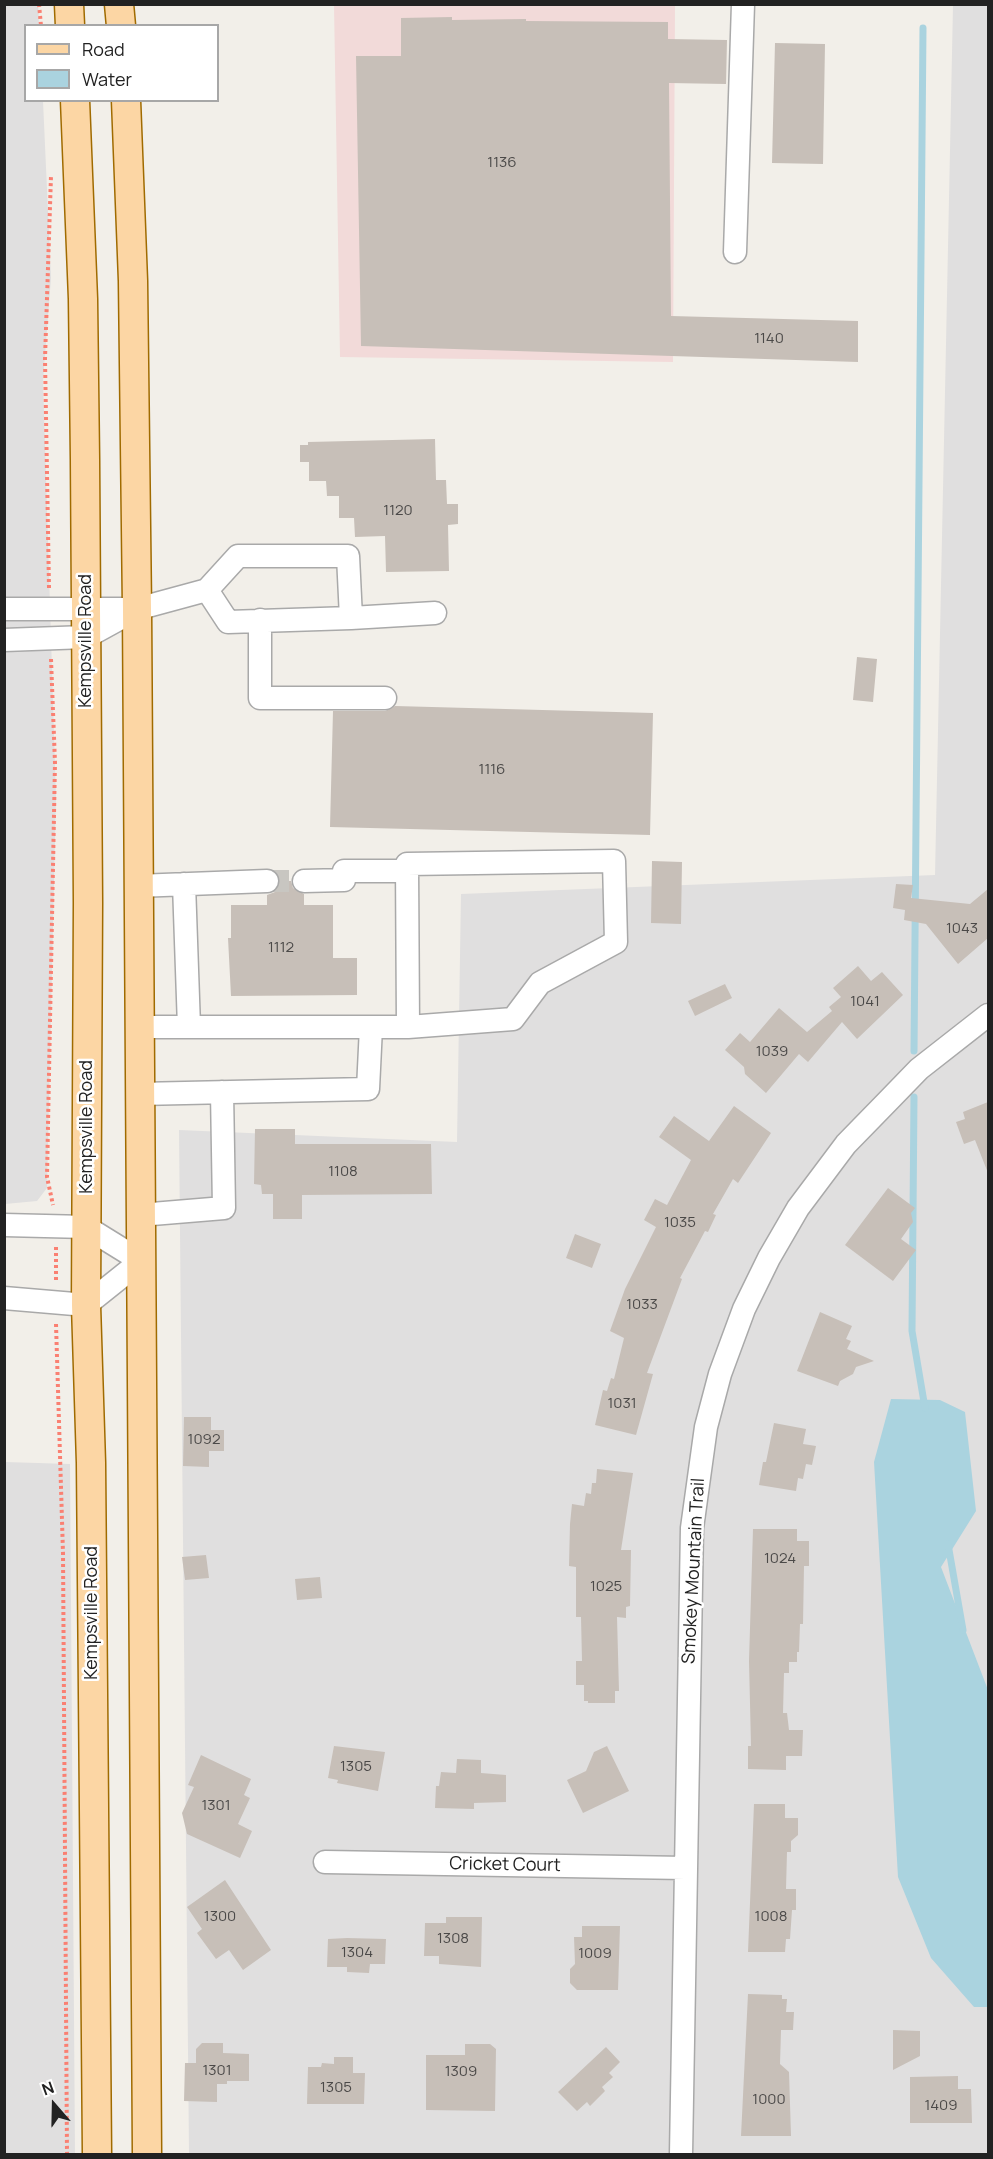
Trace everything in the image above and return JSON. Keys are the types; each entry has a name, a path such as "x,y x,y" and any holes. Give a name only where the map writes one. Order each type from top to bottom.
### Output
{"main road":[{"path":"69,4 70,24"},
{"path":"119,4 121,24"},
{"name":"Kempsville Road","path":"75,102 83,299 86,607 86,1305 91,1463 97,2154"},
{"path":"126,102 133,292 137,609 147,2154"}],"street":[{"path":"735,252 743,4"},
{"path":"4,640 86,638 137,609 207,590 238,556 348,556 351,618"},
{"path":"207,590 228,622 435,613"},
{"path":"4,609 86,607 137,609"},
{"path":"260,620 260,698 385,698"},
{"path":"139,1027 371,1027 408,1026 513,1019 540,983 616,942 614,861 407,864 408,1026"},
{"path":"304,881 344,880 344,872 408,871"},
{"path":"137,886 267,881"},
{"path":"184,884 189,1027"},
{"name":"Smokey Mountain Trail","path":"681,2154 692,1528 706,1427 720,1374 744,1309 769,1258 798,1208 846,1144 887,1102 920,1069 988,1015"},
{"path":"139,1094 368,1089 371,1027"},
{"path":"140,1215 224,1208 222,1092"},
{"path":"4,1225 86,1227 141,1261 86,1305 4,1298"},
{"name":"Cricket Court","path":"325,1862 686,1868"}],"path":[{"path":"39,4 41,24"},
{"path":"50,608 45,359 51,174"},
{"path":"51,639 55,775 47,1177 52,1195 55,1226 63,1554 67,2154"}],"shaded area":[{"path":"38,4 39,24 24,24 24,102 43,102 51,278 43,381 56,798 47,1188 37,1201 5,1204 4,5"},
{"path":"334,5 675,5 673,362 340,357"},
{"path":"953,5 988,5 988,2154 189,2154 179,1130 457,1142 461,894 935,875"},
{"path":"5,1462 70,1464 75,2154 5,2154"}],"water":[{"path":"891,1399 940,1400 965,1412 976,1511 941,1567 988,1690 988,2007 974,2007 931,1958 898,1877 874,1462"}],"building":[{"path":"452,17 452,20 668,22 668,39 727,40 726,84 669,83 671,316 858,321 858,362 361,346 356,56 401,56 401,18"},
{"path":"775,43 825,44 823,164 772,163"},
{"path":"435,439 436,480 446,480 447,504 458,504 458,524 448,525 449,571 386,572 385,536 355,537 354,518 339,518 339,496 327,496 326,481 309,481 309,462 300,462 300,445 308,445 308,442"},
{"path":"857,657 877,659 873,702 853,700"},
{"path":"395,706 653,713 650,835 330,827 333,711 385,711"},
{"path":"652,861 682,862 681,924 651,923"},
{"path":"280,881 291,881 293,888 304,894 304,905 333,905 333,958 357,958 357,995 231,996 228,938 231,938 231,905 267,905 267,895 275,892"},
{"path":"896,884 913,885 911,898 970,904 988,889 988,938 958,964 926,924 904,920 905,910 893,908"},
{"path":"858,966 871,981 882,972 903,995 857,1039 842,1022 808,1062 799,1054 766,1093 745,1074 744,1067 725,1050 740,1033 750,1042 779,1008 807,1032 832,1011 829,1007 841,997 833,988"},
{"path":"725,984 732,998 695,1016 688,1001"},
{"path":"988,1102 988,1173 975,1140 964,1144 956,1122 965,1119 963,1112"},
{"path":"734,1106 771,1133 738,1183 733,1179 713,1214 716,1215 708,1232 705,1231 680,1278 682,1279 647,1373 653,1374 636,1435 595,1425 603,1390 607,1391 611,1378 614,1379 624,1338 610,1331 625,1289 656,1227 644,1220 655,1199 667,1205 691,1160 659,1137 674,1116 709,1141"},
{"path":"255,1129 295,1129 295,1144 431,1144 432,1194 302,1195 302,1219 273,1219 273,1194 262,1194 261,1185 254,1184"},
{"path":"888,1188 915,1208 911,1213 913,1222 901,1239 916,1250 893,1281 845,1245"},
{"path":"575,1234 601,1244 592,1268 566,1258"},
{"path":"820,1312 852,1326 846,1339 851,1341 847,1349 874,1361 856,1367 853,1374 840,1381 838,1386 797,1371"},
{"path":"184,1417 211,1417 211,1430 224,1430 224,1451 209,1451 209,1467 183,1466"},
{"path":"774,1423 806,1429 803,1444 816,1446 812,1465 806,1464 803,1479 798,1478 796,1491 759,1485"},
{"path":"597,1469 633,1473 621,1550 631,1550 630,1606 626,1607 626,1618 617,1617 619,1691 615,1691 615,1703 588,1703 584,1701 584,1685 576,1685 576,1661 582,1661 581,1617 576,1617 576,1567 569,1566 570,1524 572,1504 584,1506 586,1493 591,1494 592,1483 596,1483"},
{"path":"753,1529 797,1529 797,1541 809,1541 809,1566 804,1566 803,1624 800,1624 799,1652 797,1652 797,1662 789,1662 789,1673 784,1673 783,1713 787,1713 789,1730 803,1730 802,1756 786,1756 786,1770 748,1769 748,1746 751,1746 749,1661"},
{"path":"206,1555 209,1578 185,1580 182,1557"},
{"path":"320,1577 322,1598 297,1600 295,1579"},
{"path":"334,1746 385,1752 378,1791 337,1783 338,1780 328,1778"},
{"path":"607,1746 629,1791 583,1813 567,1780 586,1771 594,1752"},
{"path":"201,1755 251,1779 244,1795 250,1798 238,1824 252,1831 240,1858 187,1834 182,1813 194,1787 188,1785"},
{"path":"457,1759 481,1760 481,1773 506,1775 506,1802 474,1803 474,1809 435,1808 436,1786 439,1786 441,1772 456,1773"},
{"path":"754,1804 785,1804 785,1818 798,1818 798,1835 791,1841 791,1852 787,1852 786,1889 796,1889 796,1910 792,1910 790,1939 786,1939 785,1952 748,1952"},
{"path":"225,1880 271,1950 243,1970 229,1950 216,1959 197,1933 202,1929 187,1907"},
{"path":"446,1917 482,1917 481,1967 439,1964 439,1956 424,1956 425,1923 446,1923"},
{"path":"582,1926 620,1926 618,1990 577,1990 570,1983 570,1969 575,1964 574,1937 582,1937"},
{"path":"328,1939 386,1939 385,1964 370,1964 369,1973 347,1972 347,1967 327,1967"},
{"path":"748,1994 782,1995 782,1999 787,1999 786,2012 794,2012 793,2030 781,2030 780,2064 789,2072 791,2136 741,2136"},
{"path":"893,2030 920,2031 920,2056 893,2070"},
{"path":"202,2043 223,2043 223,2053 249,2054 249,2081 227,2081 227,2084 217,2084 217,2102 184,2101 185,2063 196,2063 196,2049"},
{"path":"465,2044 490,2044 496,2049 495,2111 426,2110 426,2055 465,2055"},
{"path":"606,2047 620,2062 609,2073 613,2077 602,2087 605,2091 590,2106 587,2102 577,2111 558,2092"},
{"path":"334,2057 353,2057 353,2073 365,2073 364,2104 307,2104 308,2067 321,2067 322,2063 334,2064"},
{"path":"958,2076 958,2089 971,2089 972,2123 910,2123 910,2077"}],"waterway":[{"path":"914,1051 923,28"},
{"path":"914,1097 912,1331 925,1408"},
{"path":"948,1544 963,1630"}],"tunnel":[{"path":"267,881 304,881"}]}
